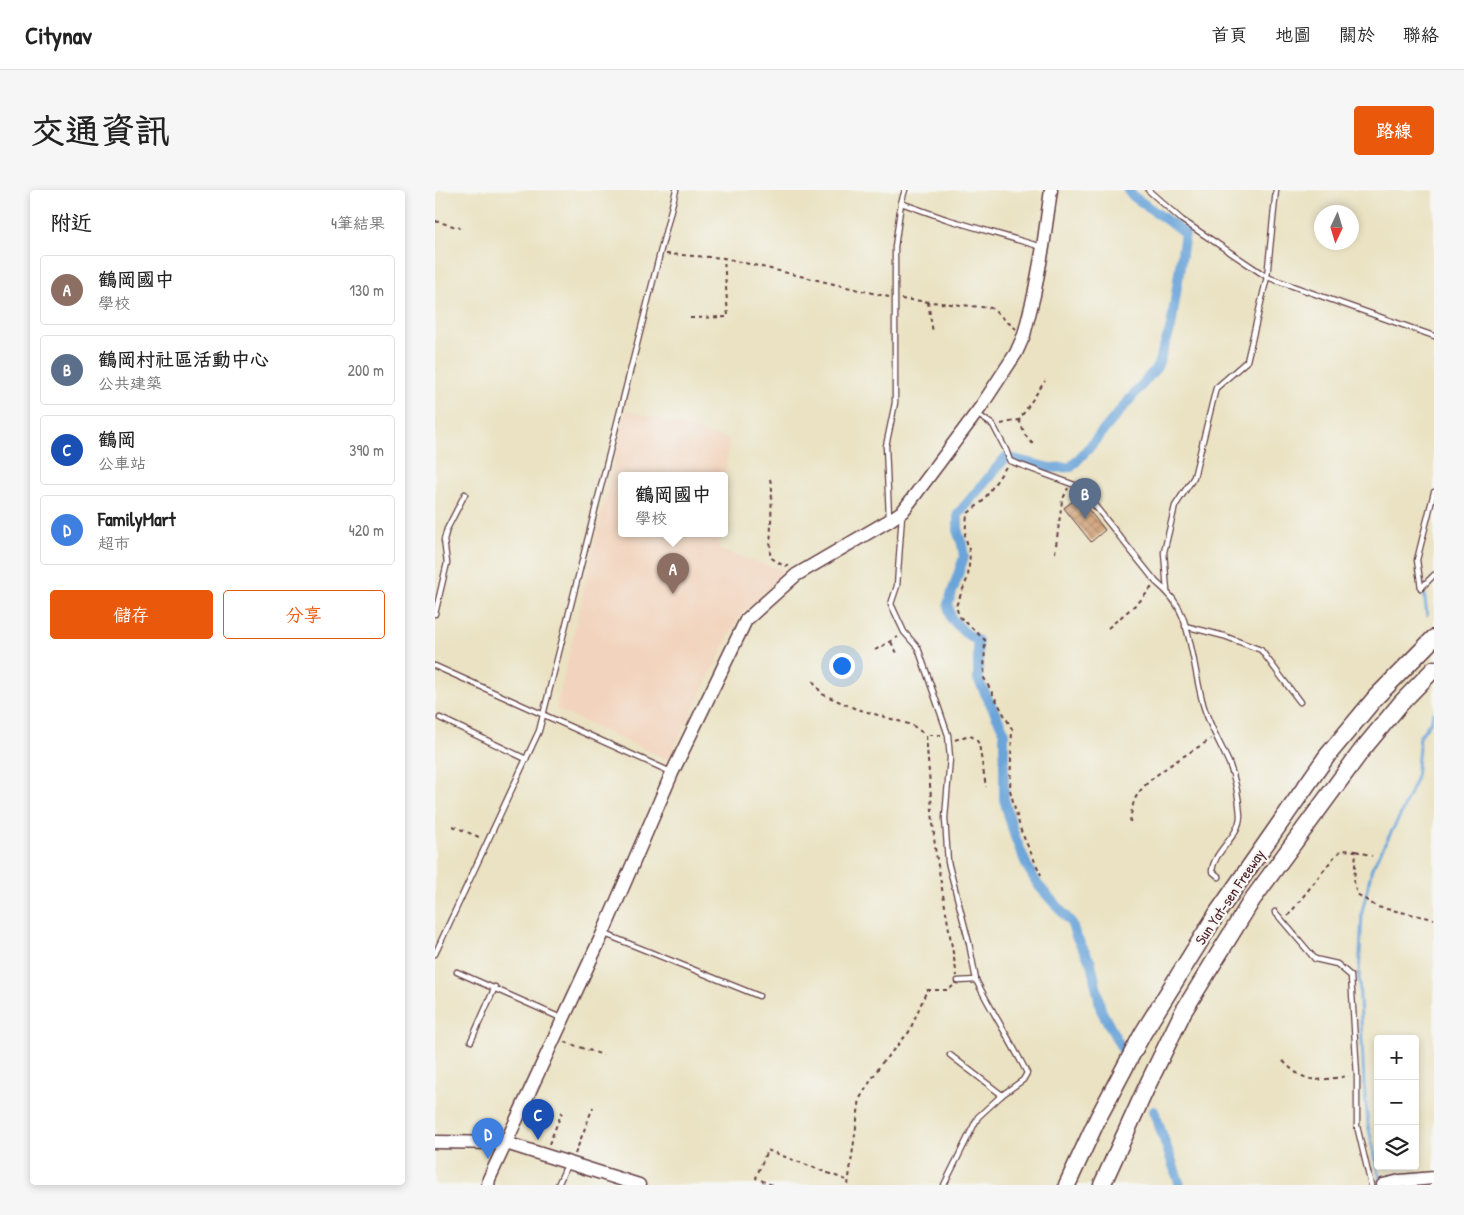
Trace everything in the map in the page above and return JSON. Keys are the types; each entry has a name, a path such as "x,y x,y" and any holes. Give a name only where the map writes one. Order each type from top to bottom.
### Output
{"highway":[{"name":"Sun Yat-sen Freeway","path":"1067,1185 1098,1118 1143,1034 1218,912 1327,756 1376,697 1434,638"},
{"name":"Sun Yat-sen Freeway","path":"1102,1185 1147,1084 1183,1012 1252,900 1362,750 1401,703 1434,669"}],"street":[{"path":"488,1185 489,1179 603,933 673,773 746,620 795,575 903,511 976,414 1017,353 1024,335 1043,247 1051,190"},
{"path":"435,1142 507,1143 639,1185"},
{"path":"1384,1185 1434,1178"}],"lane":[{"path":"435,954 539,731 676,190"},
{"path":"1148,190 1182,220 1267,277 1434,336"},
{"path":"1167,590 1163,552 1175,506 1195,478 1216,388 1247,361 1267,277 1276,190"},
{"path":"890,520 886,446 895,403 895,247 903,191"},
{"path":"901,203 1043,247"},
{"path":"976,414 993,425 1010,461 1080,488 1156,582 1167,590 1181,614 1203,704 1215,737 1229,764 1238,798 1240,816 1238,826 1213,864 1212,871 1219,877"},
{"path":"1434,492 1417,560 1421,588 1434,575"},
{"path":"435,614 447,563 444,540 447,529 465,494"},
{"path":"903,511 897,586 891,604 904,632 918,648 948,736 950,758 945,818 948,862 969,943 976,980 1027,1073 1023,1080 1002,1095 978,1117 944,1185"},
{"path":"1185,626 1224,636 1261,650 1300,702"},
{"path":"435,666 673,773"},
{"path":"439,718 526,759"},
{"path":"1275,912 1315,959 1337,964 1351,976 1357,1075 1357,1126 1371,1185"},
{"path":"603,933 759,996"},
{"path":"457,972 563,1018"},
{"path":"957,981 976,980"},
{"path":"471,1041 495,988"},
{"path":"950,1055 1002,1095"},
{"path":"558,1185 570,1162"}],"path":[{"path":"435,221 460,228"},
{"path":"659,254 724,258 896,298 991,308 1007,324 1024,335"},
{"path":"690,318 728,317 724,258"},
{"path":"927,302 933,334"},
{"path":"993,425 1019,420 1045,381"},
{"path":"1019,420 1025,435 1034,445"},
{"path":"1010,461 983,501 967,514 965,535 970,554 968,577 956,606 959,616 985,640 984,678 1012,729 1010,790 1021,831 1041,875"},
{"path":"770,479 772,489 769,558 782,565 792,566 795,575"},
{"path":"1055,553 1062,501 1070,484"},
{"path":"1108,628 1141,602 1156,582"},
{"path":"875,650 891,642 904,632"},
{"path":"891,642 898,655"},
{"path":"813,682 822,694 854,708 912,725 926,735 948,736"},
{"path":"848,1185 860,1098 881,1064 909,1032 927,990 948,990 957,981 935,848 926,735"},
{"path":"948,742 969,735 975,739 979,744 986,787"},
{"path":"1130,822 1134,801 1140,790 1151,780 1215,737"},
{"path":"453,826 488,841"},
{"path":"1283,922 1334,857 1342,850 1356,851 1372,856"},
{"path":"1356,851 1354,882 1357,894 1377,907 1434,919"},
{"path":"554,1038 603,1054"},
{"path":"1283,1061 1295,1074 1304,1078 1319,1080 1357,1075"},
{"path":"570,1162 593,1107"},
{"path":"545,1154 562,1112"},
{"path":"772,1185 756,1178 767,1150 849,1181"}],"shaded area":[{"path":"626,410 729,439 726,472 618,472 618,537 720,537 719,550 786,571 739,617 668,760 556,709"}],"building":[{"path":"1078,497 1105,530 1091,542 1064,508"}],"waterway":[{"path":"1122,1049 1101,1010 1091,963 1076,936 1071,922 1038,885 1027,866 1015,837 1004,799 1004,731 978,679 978,641 964,632 951,618 948,604 964,557 958,533 958,514 1006,457 1050,468 1071,467 1157,367 1171,327 1185,233 1134,197 1128,190"},
{"path":"1424,593 1427,615"},
{"path":"1381,1183 1368,1125 1364,1082 1359,977 1362,912 1372,868 1401,814 1416,779 1420,736 1431,721 1433,713"},
{"path":"1154,1111 1180,1185"}],"place":[{"name":"鶴岡村社區活動中心","path":"1085,519"},
{"name":"鶴岡國中","path":"673,594"},
{"name":"鶴岡","path":"538,1140"},
{"name":"FamilyMart","path":"488,1159"}]}
